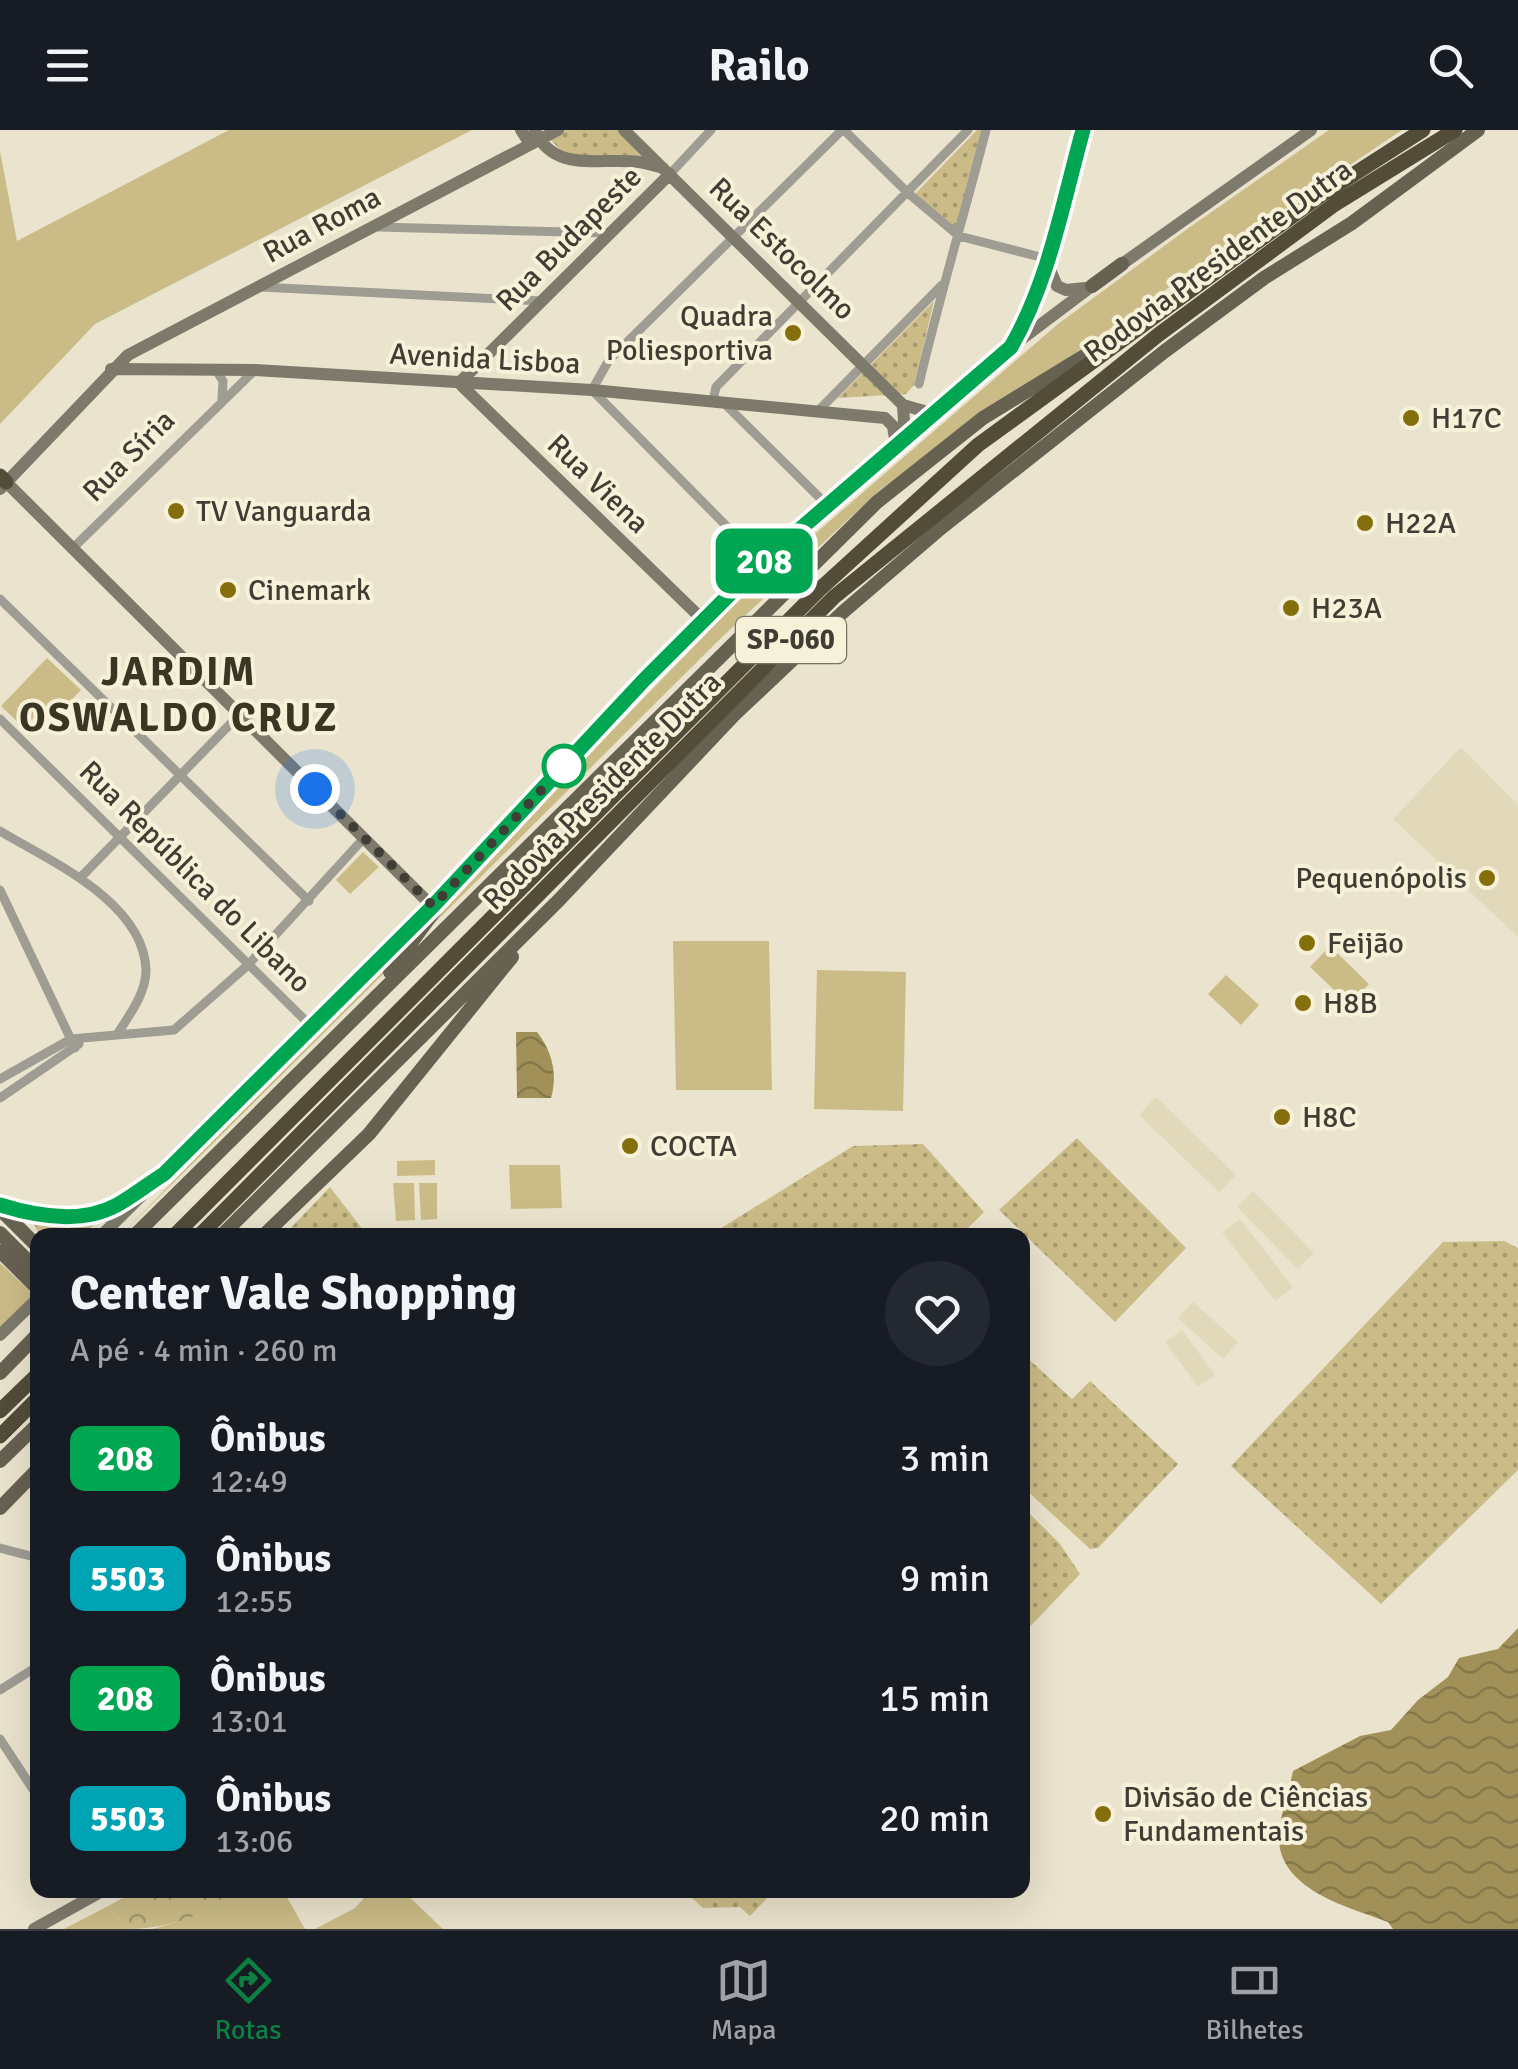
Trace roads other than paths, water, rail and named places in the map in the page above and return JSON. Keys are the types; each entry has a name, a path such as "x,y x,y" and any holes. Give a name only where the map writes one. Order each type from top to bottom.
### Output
{"highway":[{"name":"Rodovia Presidente Dutra","path":"182,1228 820,589 978,445 1323,194 1423,130"},
{"name":"Rodovia Presidente Dutra","path":"207,1228 834,597 1158,334 1335,204 1455,130"},
{"path":"0,1411 30,1382"},
{"path":"0,1436 30,1406"}],"main road":[{"path":"522,130 561,158 637,162 668,172"},
{"name":"Rua Roma","path":"2,482 128,355 535,138 558,130"},
{"name":"Rua Estocolmo","path":"624,130 903,405"},
{"path":"1011,347 1027,320 1047,261 1083,130"},
{"path":"109,1228 433,906 762,562 1011,347 1311,130"},
{"path":"229,1228 560,898 734,715 843,612 1166,351 1478,130"},
{"path":"1446,152 1487,130"},
{"name":"Rua Budapeste","path":"460,383 668,172"},
{"path":"1047,261 1057,286 1077,291 1092,286"},
{"path":"143,1228 877,502 983,418 1158,311"},
{"name":"Avenida Lisboa","path":"111,369 256,370 592,390 818,410 886,418 901,441"},
{"name":"Rua Viena","path":"460,383 704,620"},
{"path":"901,441 903,405 931,413"},
{"path":"2,482 433,906"},
{"path":"365,1007 454,884"},
{"path":"271,1228 369,1134 560,898"},
{"path":"0,1207 48,1217 114,1207 164,1174"},
{"path":"0,1207 30,1239"},
{"path":"0,1233 30,1263"},
{"path":"0,1251 30,1280"},
{"path":"0,1335 30,1306"},
{"path":"0,1372 30,1342"},
{"path":"0,1461 30,1432"},
{"path":"0,1508 30,1477"},
{"path":"34,1929 89,1898"}],"street":[{"name":"Rua Budapeste","path":"668,172 711,130"},
{"path":"762,562 592,390 609,360 843,130 959,236 1047,261"},
{"path":"827,505 714,396 716,387 968,130"},
{"path":"919,384 942,285 986,130"},
{"path":"416,204 414,219 422,228"},
{"path":"375,226 608,232"},
{"path":"287,272 287,280 296,288"},
{"path":"818,410 942,285"},
{"path":"258,287 542,301"},
{"path":"216,370 222,381 221,402"},
{"name":"Rua Síria","path":"73,548 256,370"},
{"path":"0,599 310,901"},
{"path":"80,877 240,714"},
{"name":"Rua República do Libano","path":"0,719 312,1028"},
{"path":"0,831 80,877 116,909 140,942 146,971 141,995 118,1033"},
{"path":"0,1080 84,1038 174,1030 248,964 364,838"},
{"path":"0,890 73,1043"},
{"path":"0,1098 73,1043"},
{"path":"0,1548 30,1557"},
{"path":"0,1690 30,1671"},
{"path":"0,1739 30,1785"}],"water":[{"path":"516,1032 537,1032 546,1047 554,1072 551,1098 517,1098"},
{"path":"1518,1628 1518,1929 1393,1929 1388,1922 1338,1903 1305,1885 1283,1858 1279,1841 1293,1771 1360,1736 1391,1730 1418,1700 1448,1677 1459,1658 1498,1649"}],"place":[{"name":"Quadra Poliesportiva","path":"793,333"},
{"name":"H17C","path":"1411,418"},
{"name":"TV Vanguarda","path":"176,511"},
{"name":"H22A","path":"1365,523"},
{"name":"Cinemark","path":"228,590"},
{"name":"H23A","path":"1291,608"},
{"name":"Pequenópolis","path":"1487,878"},
{"name":"Feijão","path":"1307,943"},
{"name":"H8B","path":"1303,1003"},
{"name":"H8C","path":"1282,1117"},
{"name":"COCTA","path":"630,1146"},
{"name":"Divisão de Ciências Fundamentais","path":"1103,1814"}],"district":[{"name":"JARDIM OSWALDO CRUZ","path":"179,695"}]}
